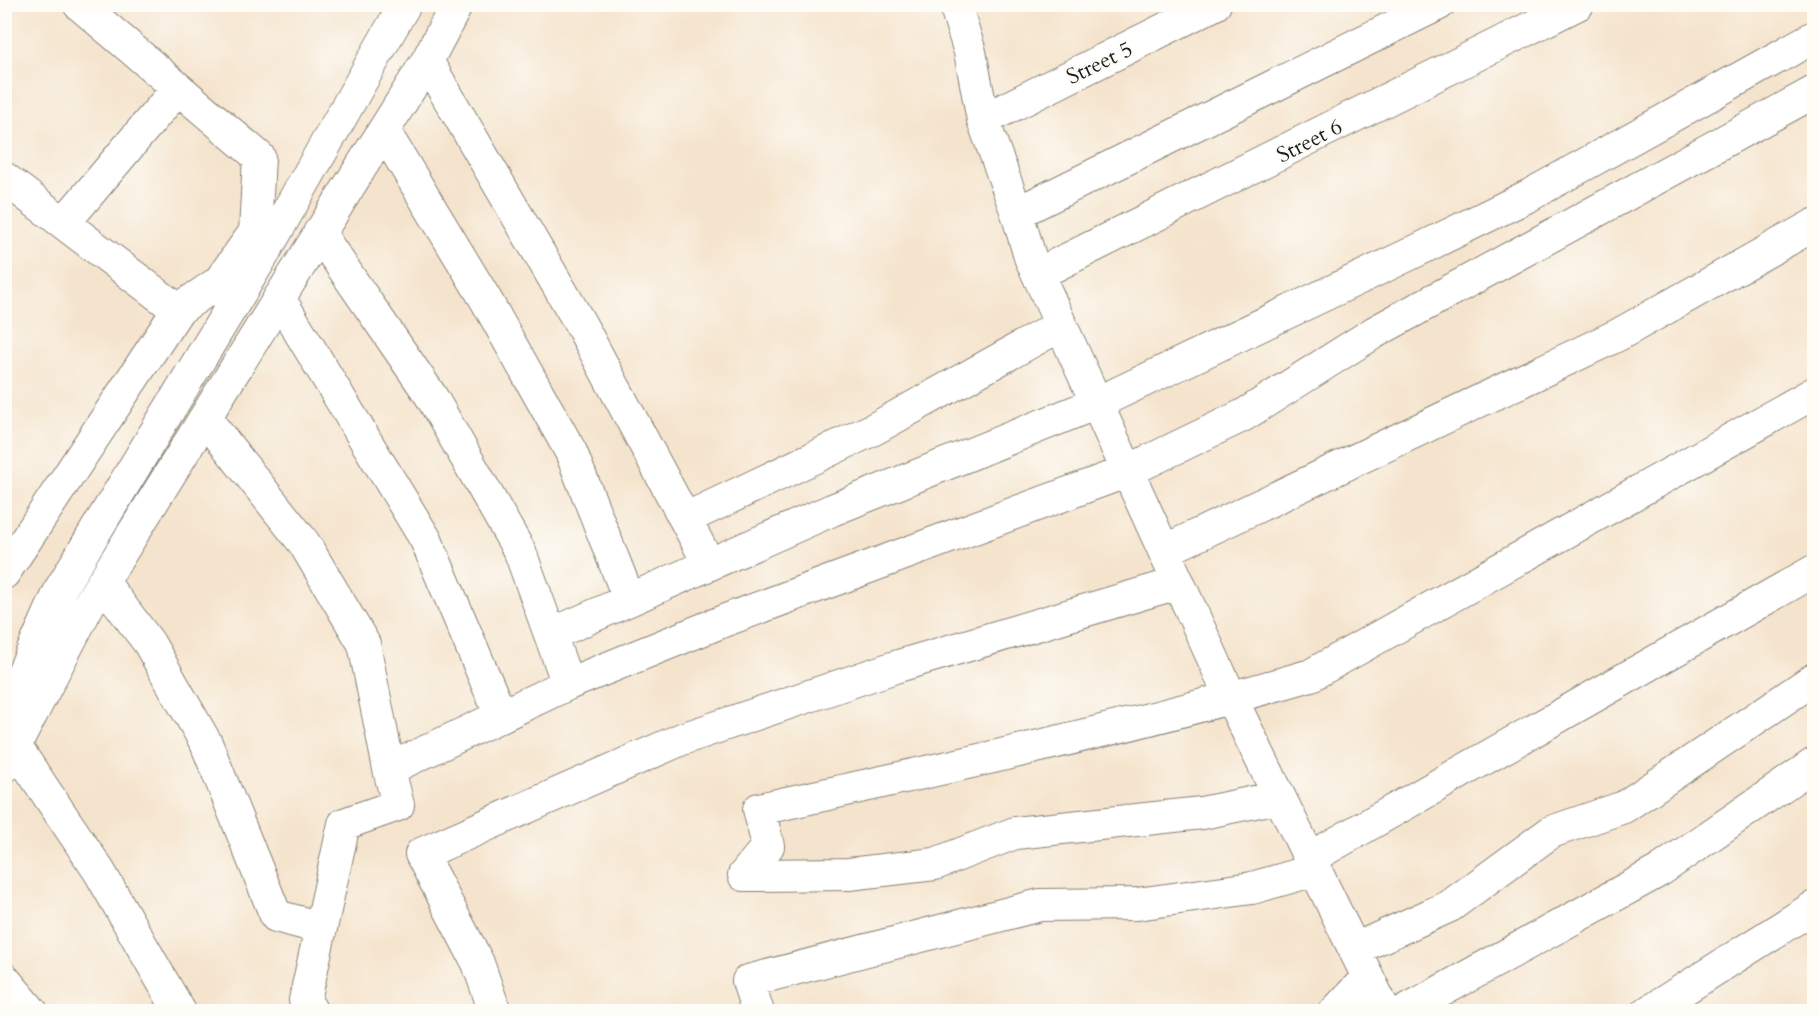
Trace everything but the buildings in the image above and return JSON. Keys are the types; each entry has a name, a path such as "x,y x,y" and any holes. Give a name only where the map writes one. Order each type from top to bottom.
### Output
{"street":[{"path":"4,573 178,310 219,282 255,232 259,157 79,4"},
{"path":"4,714 61,588 263,255 405,4"},
{"path":"180,1011 99,871 10,756 89,604 427,61 457,4"},
{"path":"955,4 970,52 983,120 1017,213 1030,257 1231,698 1385,1011"},
{"name":"Street 5","path":"983,120 1215,4"},
{"path":"1017,213 1439,4"},
{"name":"Street 6","path":"1038,274 1578,4"},
{"path":"550,635 832,510 1097,403 1530,195 1815,37"},
{"path":"427,61 581,325 709,564"},
{"path":"64,223 178,88"},
{"path":"389,769 568,684 726,620 1128,471 1244,415 1375,332 1815,92"},
{"path":"384,131 486,300 571,452 629,599"},
{"path":"4,178 178,310"},
{"path":"1164,551 1618,335 1815,225"},
{"path":"320,233 437,406 520,552 568,684"},
{"path":"279,298 426,540 501,716"},
{"path":"685,519 874,429 1061,325"},
{"path":"1280,797 1202,813 1015,833 935,864 849,874 744,875 768,846 759,809 910,776 1231,698 1311,675 1815,393"},
{"path":"205,418 304,543 364,644 398,804 344,824 305,1000 312,1011"},
{"path":"758,1011 748,981 1040,905 1137,904 1252,888 1312,864 1815,571"},
{"path":"103,582 149,643 206,743 276,916 321,928"},
{"path":"495,1011 478,963 421,854 682,739 895,667 1178,583"},
{"path":"1355,949 1450,906 1551,832 1624,807 1815,679"},
{"path":"1403,1011 1659,871 1815,764"},
{"path":"1648,1011 1815,907"},
{"path":"1335,1011 1368,977"},
{"path":"4,979 32,1011"}]}
